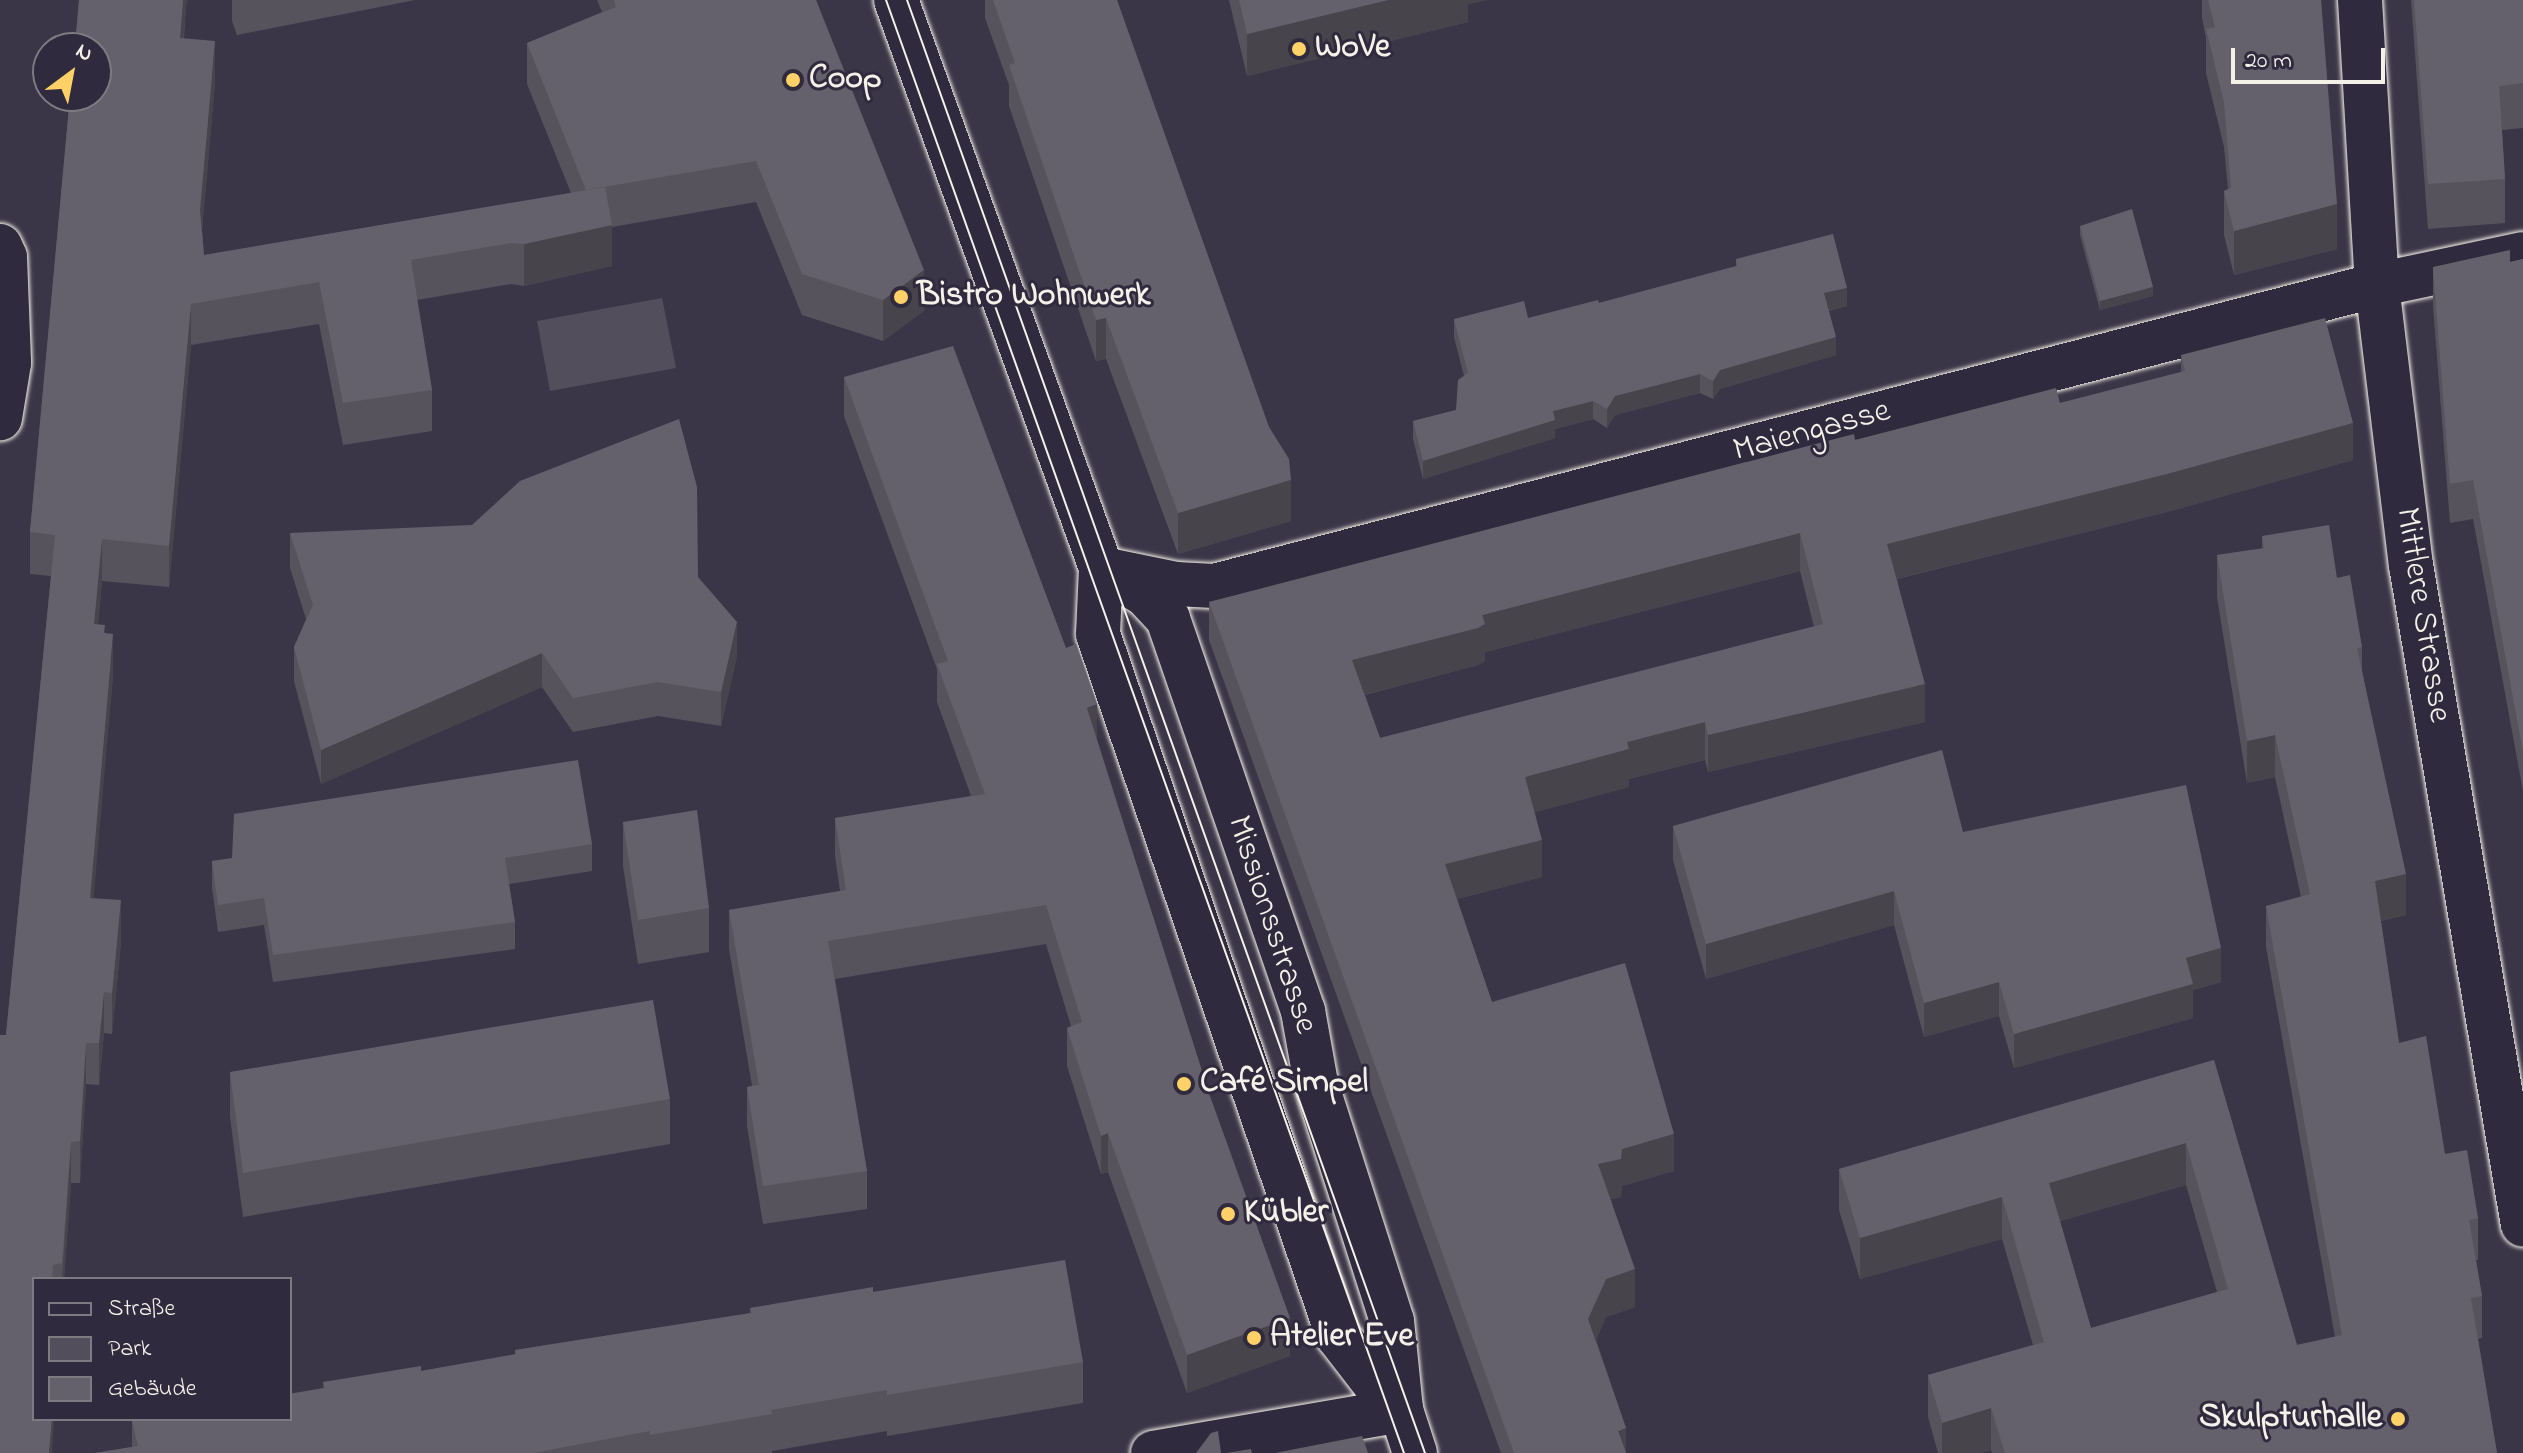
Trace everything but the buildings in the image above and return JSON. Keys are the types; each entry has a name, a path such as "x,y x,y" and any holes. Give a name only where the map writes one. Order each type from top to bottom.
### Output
{"street":[{"name":"Mittlere Strasse","path":"2360,0 2377,285 2411,565 2523,1225"},
{"name":"Missionsstrasse","path":"899,1 1101,568 1098,634 1338,1336 1382,1393 1401,1410"},
{"path":"0,246 5,257 9,363 0,418"},
{"name":"Maiengasse","path":"1101,568 1176,584 1214,586 2377,285 2523,254"},
{"name":"Missionsstrasse","path":"1101,568 1145,594 1168,619 1303,1011 1316,1083 1392,1321 1401,1410 1415,1453"},
{"path":"1153,1453 1401,1410"}],"green space":[{"path":"662,298 676,368 550,391 537,321"}],"tram line":[{"path":"886,0 1404,1453"},
{"path":"907,0 1425,1453"}],"place":[{"name":"WoVe","path":"1299,49"},
{"name":"Coop","path":"793,80"},
{"name":"Bistro Wohnwerk","path":"901,297"},
{"name":"Café Simpel","path":"1184,1084"},
{"name":"Kübler","path":"1228,1214"},
{"name":"Atelier Eve","path":"1254,1338"},
{"name":"Skulpturhalle","path":"2398,1419"}]}
